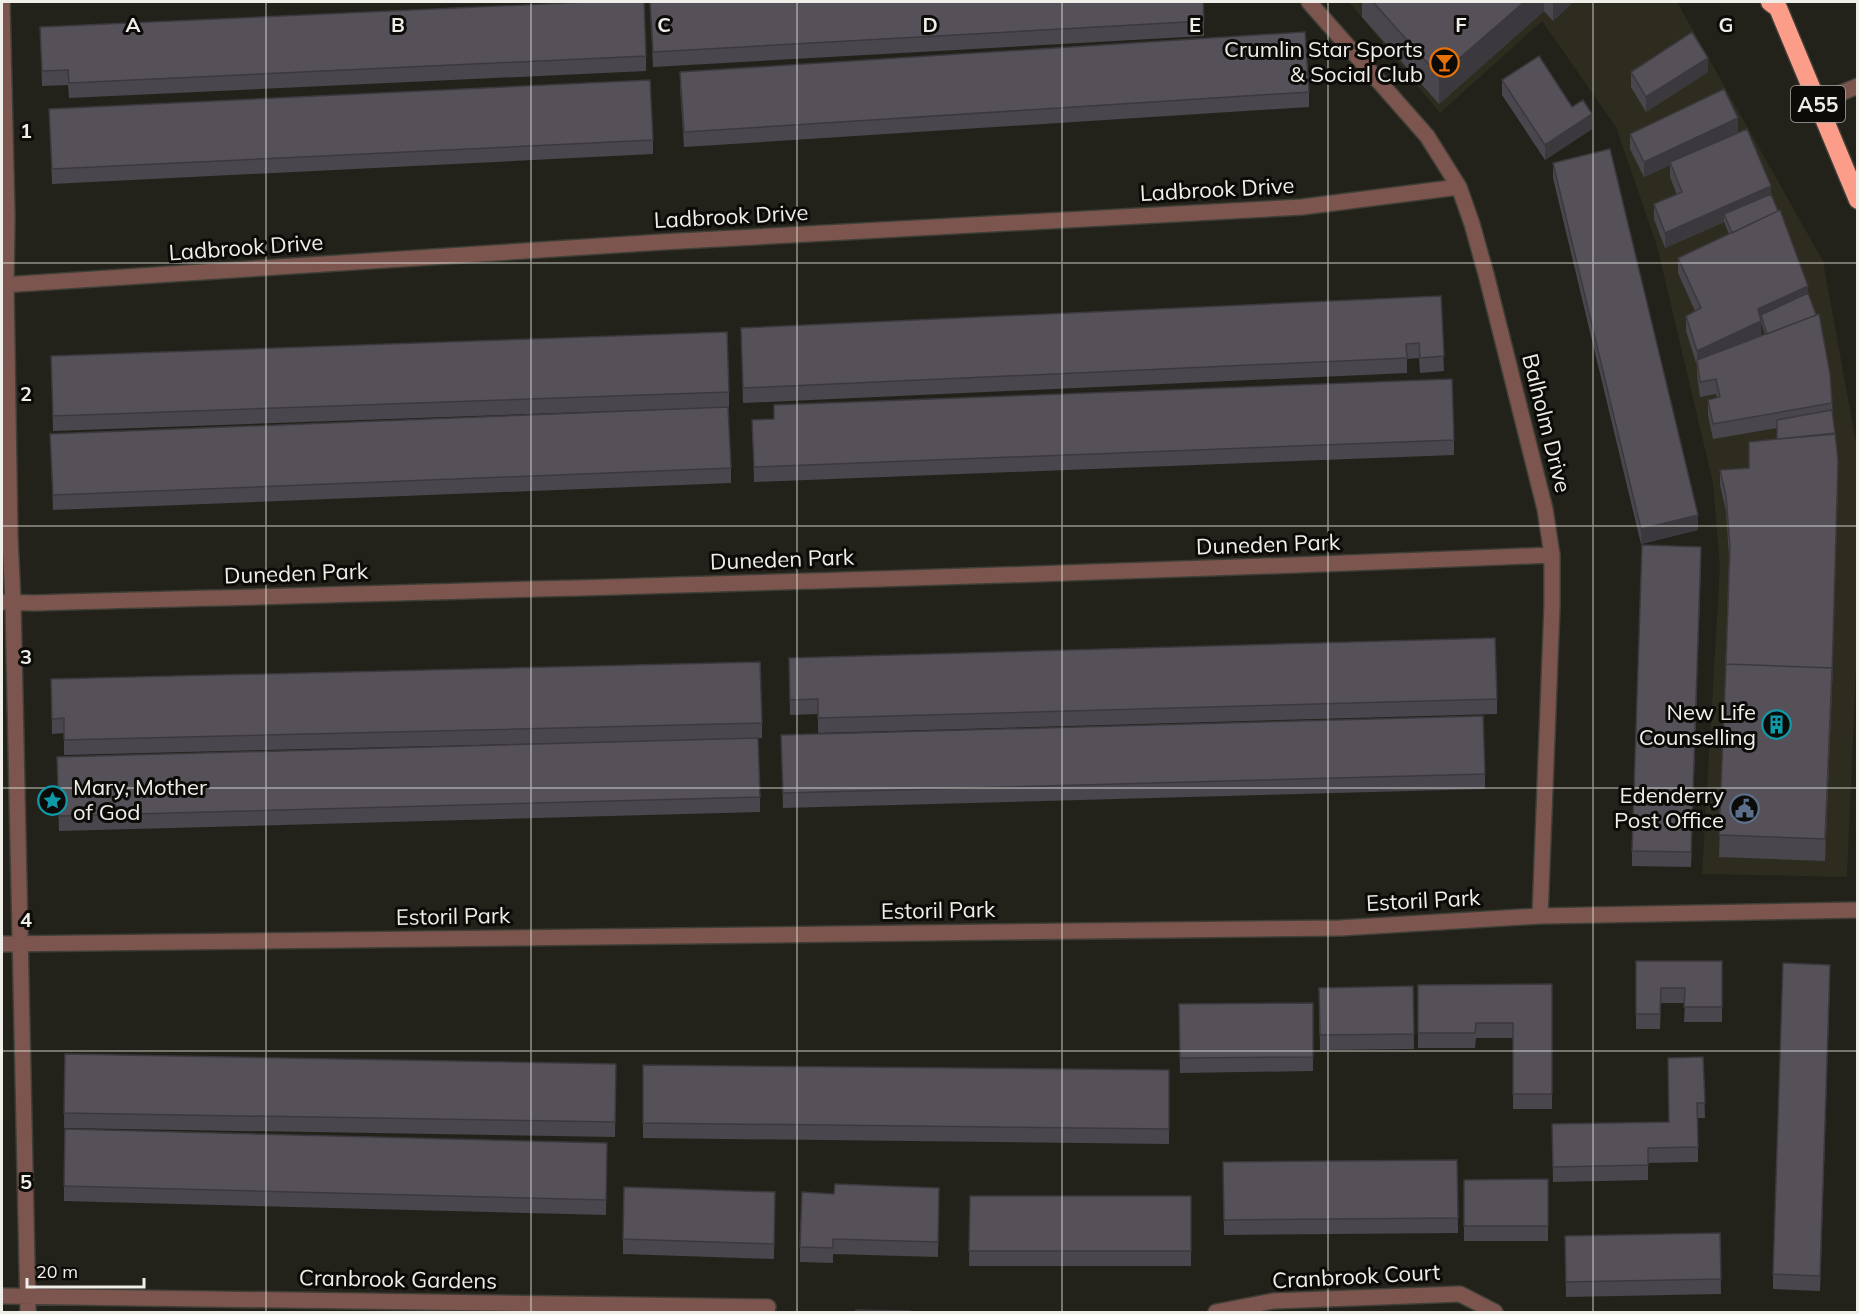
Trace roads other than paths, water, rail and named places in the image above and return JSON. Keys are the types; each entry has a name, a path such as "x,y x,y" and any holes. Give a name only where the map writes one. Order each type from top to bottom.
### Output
{"highway":[{"name":"A55","path":"1776,4 1857,196"}],"street":[{"path":"2,2 7,216 4,284 10,538 7,602 20,944 28,1305"},
{"name":"Balholm Drive","path":"1309,2 1427,136 1459,187 1486,274 1545,508 1552,555 1540,916"},
{"path":"1817,103 1857,86"},
{"name":"Ladbrook Drive","path":"4,284 674,242 1302,207 1459,187"},
{"name":"Duneden Park","path":"7,602 657,586 1292,566 1552,555"},
{"name":"Estoril Park","path":"2,945 1340,928 1540,916 1857,910"},
{"name":"Cranbrook Court","path":"1216,1312 1273,1301 1460,1294 1495,1312"},
{"name":"Cranbrook Gardens","path":"2,1296 28,1305 768,1307"}],"place":[{"name":"Crumlin Star Sports & Social Club","path":"1444,62"},
{"name":"New Life Counselling","path":"1777,725"},
{"name":"Mary, Mother of God","path":"52,800"},
{"name":"Edenderry Post Office","path":"1745,808"}]}
